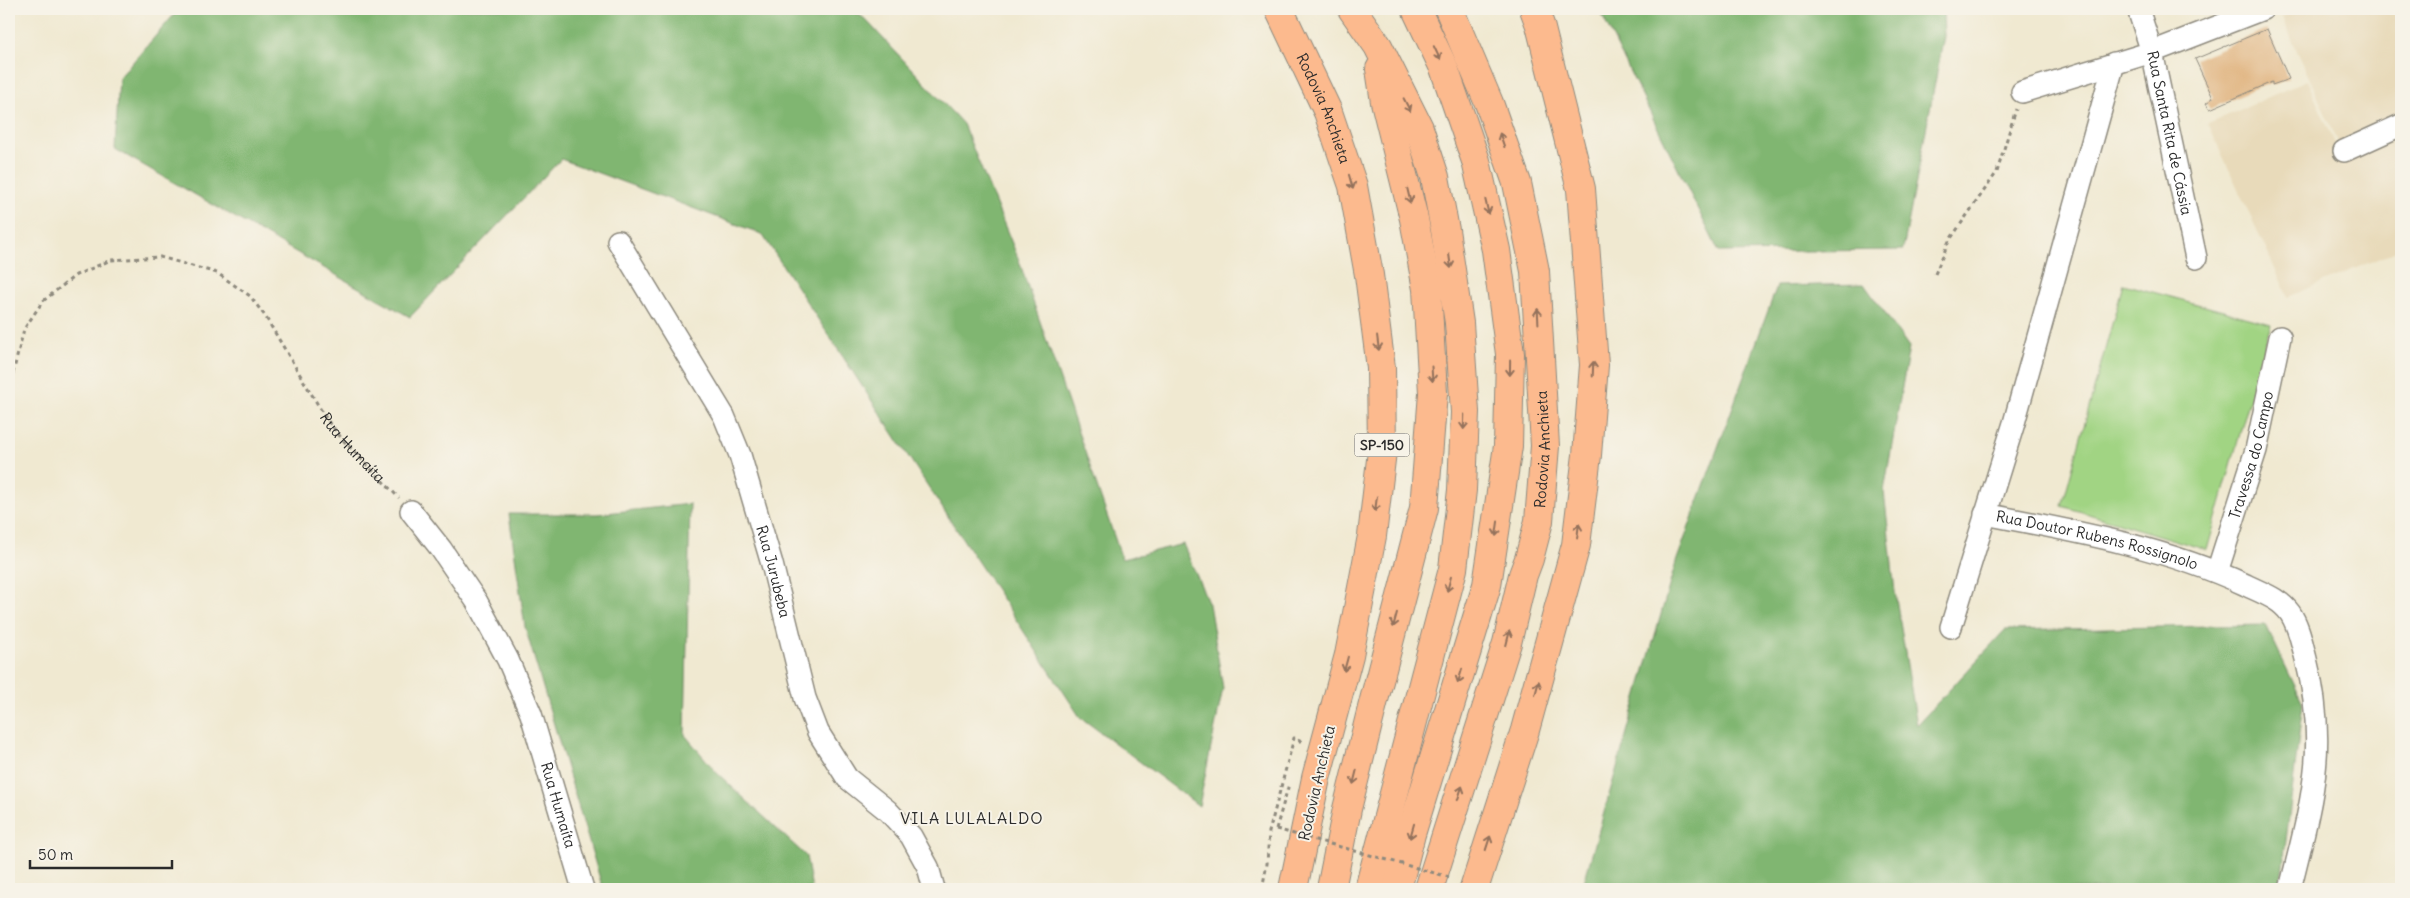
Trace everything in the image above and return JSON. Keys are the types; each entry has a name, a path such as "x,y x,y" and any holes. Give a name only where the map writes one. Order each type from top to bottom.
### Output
{"highway":[{"name":"Rodovia Anchieta","path":"1278,9 1328,112 1353,186 1369,275 1381,368 1382,452 1372,536 1351,646 1316,778 1293,889"},
{"path":"1352,9 1378,46 1419,128 1435,177 1446,230 1459,323 1465,412 1462,490 1453,569 1369,889"},
{"path":"1397,889 1411,834 1487,585 1508,446 1510,354 1496,250 1476,161 1444,68 1416,9"},
{"name":"Rodovia Anchieta","path":"1439,883 1507,643 1522,575 1529,559 1539,521 1545,446 1535,272 1516,183 1489,103 1449,9"},
{"path":"1474,889 1525,730 1576,545 1587,455 1594,365 1581,189 1540,25 1534,9"},
{"path":"1331,889 1347,809 1424,508 1433,393 1427,288 1414,220 1386,102 1378,46"}],"street":[{"name":"Rua Santa Rita de Cássia","path":"2138,9 2152,52 2196,258"},
{"path":"2022,92 2152,52 2263,9"},
{"name":"Rua Doutor Rubens Rossignolo","path":"2114,63 2017,414 1985,514 2103,537 2217,572 2278,600 2290,613 2297,626 2314,690 2318,730 2316,776 2290,889"},
{"path":"2344,150 2401,125"},
{"name":"Rua Jurubeba","path":"618,241 724,416 740,455 772,564 805,698 818,732 847,778 888,811 911,836 928,867 934,889"},
{"name":"Travessa do Campo","path":"2217,572 2256,450 2280,337"},
{"name":"Rua Humaíta","path":"411,511 441,549 477,602 508,660 531,714 583,889"},
{"path":"1951,627 1985,514"}],"path":[{"path":"1935,274 1948,241 1997,172 2022,92"},
{"name":"Rua Humaíta","path":"9,389 24,330 43,301 76,275 112,260 160,257 217,273 250,296 266,316 327,420 343,440 411,511"},
{"path":"1262,889 1267,864 1269,832 1294,738 1302,740 1300,748"},
{"path":"1292,775 1276,829 1439,883"}],"shaded area":[{"path":"2301,9 2401,9 2401,117 2339,144 2282,17"},
{"path":"2307,80 2337,148 2401,123 2401,249 2288,297 2208,124"}],"green space":[{"path":"179,9 851,9 865,19 963,124 1018,258 1122,559 1183,544 1209,604 1223,688 1199,806 1080,717 762,234 561,159 410,317 115,149 119,78"},
{"path":"1599,9 1943,9 1944,36 1903,250 1719,252"},
{"path":"1864,284 1909,347 1884,491 1895,592 1917,725 2005,630 2266,625 2303,703 2280,889 1582,889 1676,562 1777,286"},
{"path":"2123,284 2271,324 2207,550 2062,506"},
{"path":"690,504 685,735 717,773 806,856 812,889 603,889 525,627 509,514 597,514"}],"building":[{"path":"2267,29 2289,79 2272,85 2272,82 2210,109 2206,103 2213,98 2195,59"}],"district":[{"name":"VILA LULALALDO","path":"972,818"}]}
